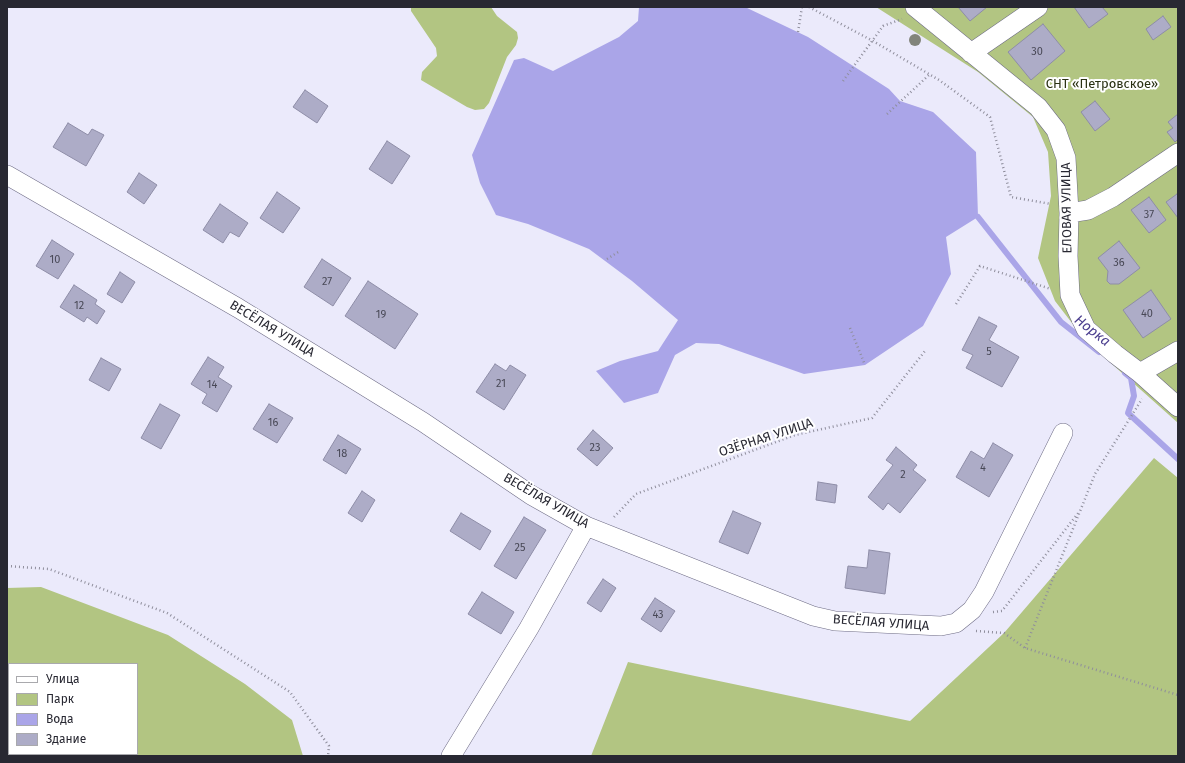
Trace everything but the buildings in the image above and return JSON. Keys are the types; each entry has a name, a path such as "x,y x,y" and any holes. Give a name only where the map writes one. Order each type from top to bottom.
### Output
{"street":[{"name":"ЕЛОВАЯ УЛИЦА","path":"915,7 1038,107 1056,130 1066,158 1070,295 1086,329 1140,373 1178,407"},
{"path":"971,53 1038,7"},
{"path":"1068,210 1088,210 1113,197 1178,153"},
{"name":"ВЕСЁЛАЯ УЛИЦА","path":"7,174 238,308 423,422 531,495 593,528 793,609 835,621 941,626 956,622 972,610 984,592 1063,433"},
{"path":"1140,373 1178,351"},
{"path":"451,756 529,628 593,528"}],"path":[{"path":"798,32 802,7"},
{"path":"809,7 873,41 929,75 990,117 1010,197 1068,210"},
{"path":"843,81 883,26"},
{"path":"887,114 929,75"},
{"path":"607,258 620,251"},
{"path":"956,304 980,266 1070,295"},
{"path":"850,328 865,364"},
{"name":"ОЗЁРНАЯ УЛИЦА","path":"593,528 636,494 795,435 872,418 925,351"},
{"path":"1025,648 1095,474 1134,412"},
{"path":"966,614 1002,611 1082,508"},
{"path":"7,566 48,569 167,613 290,692 329,746 328,756"},
{"path":"1004,634 1025,648 1178,695"}],"green space":[{"path":"411,7 491,7 497,16 517,32 518,38 516,45 507,57 489,103 484,109 475,110 467,107 421,80 422,72 437,56 436,48 411,11"},
{"name":"СНТ «Петровское»","path":"876,7 1178,7 1178,423 1085,340 1055,301 1038,258 1051,196 1048,152 1033,117 978,72"},
{"path":"1154,458 1178,478 1178,756 591,756 628,662 910,721 1004,633"},
{"path":"41,587 168,635 245,684 292,720 303,756 7,756 7,588"}],"water":[{"path":"639,7 745,7 808,37 889,89 900,101 933,112 976,152 978,217 946,237 951,274 923,326 865,365 804,374 719,344 696,343 675,355 658,393 624,403 596,371 620,361 658,351 678,320 632,281 589,249 528,224 496,215 480,183 472,155 514,60 524,58 553,71 619,37 638,21"}],"waterway":[{"name":"Норка","path":"978,217 1061,322 1099,352"},
{"name":"Норка","path":"1125,373 1131,378 1134,396 1128,413 1178,459"}]}
